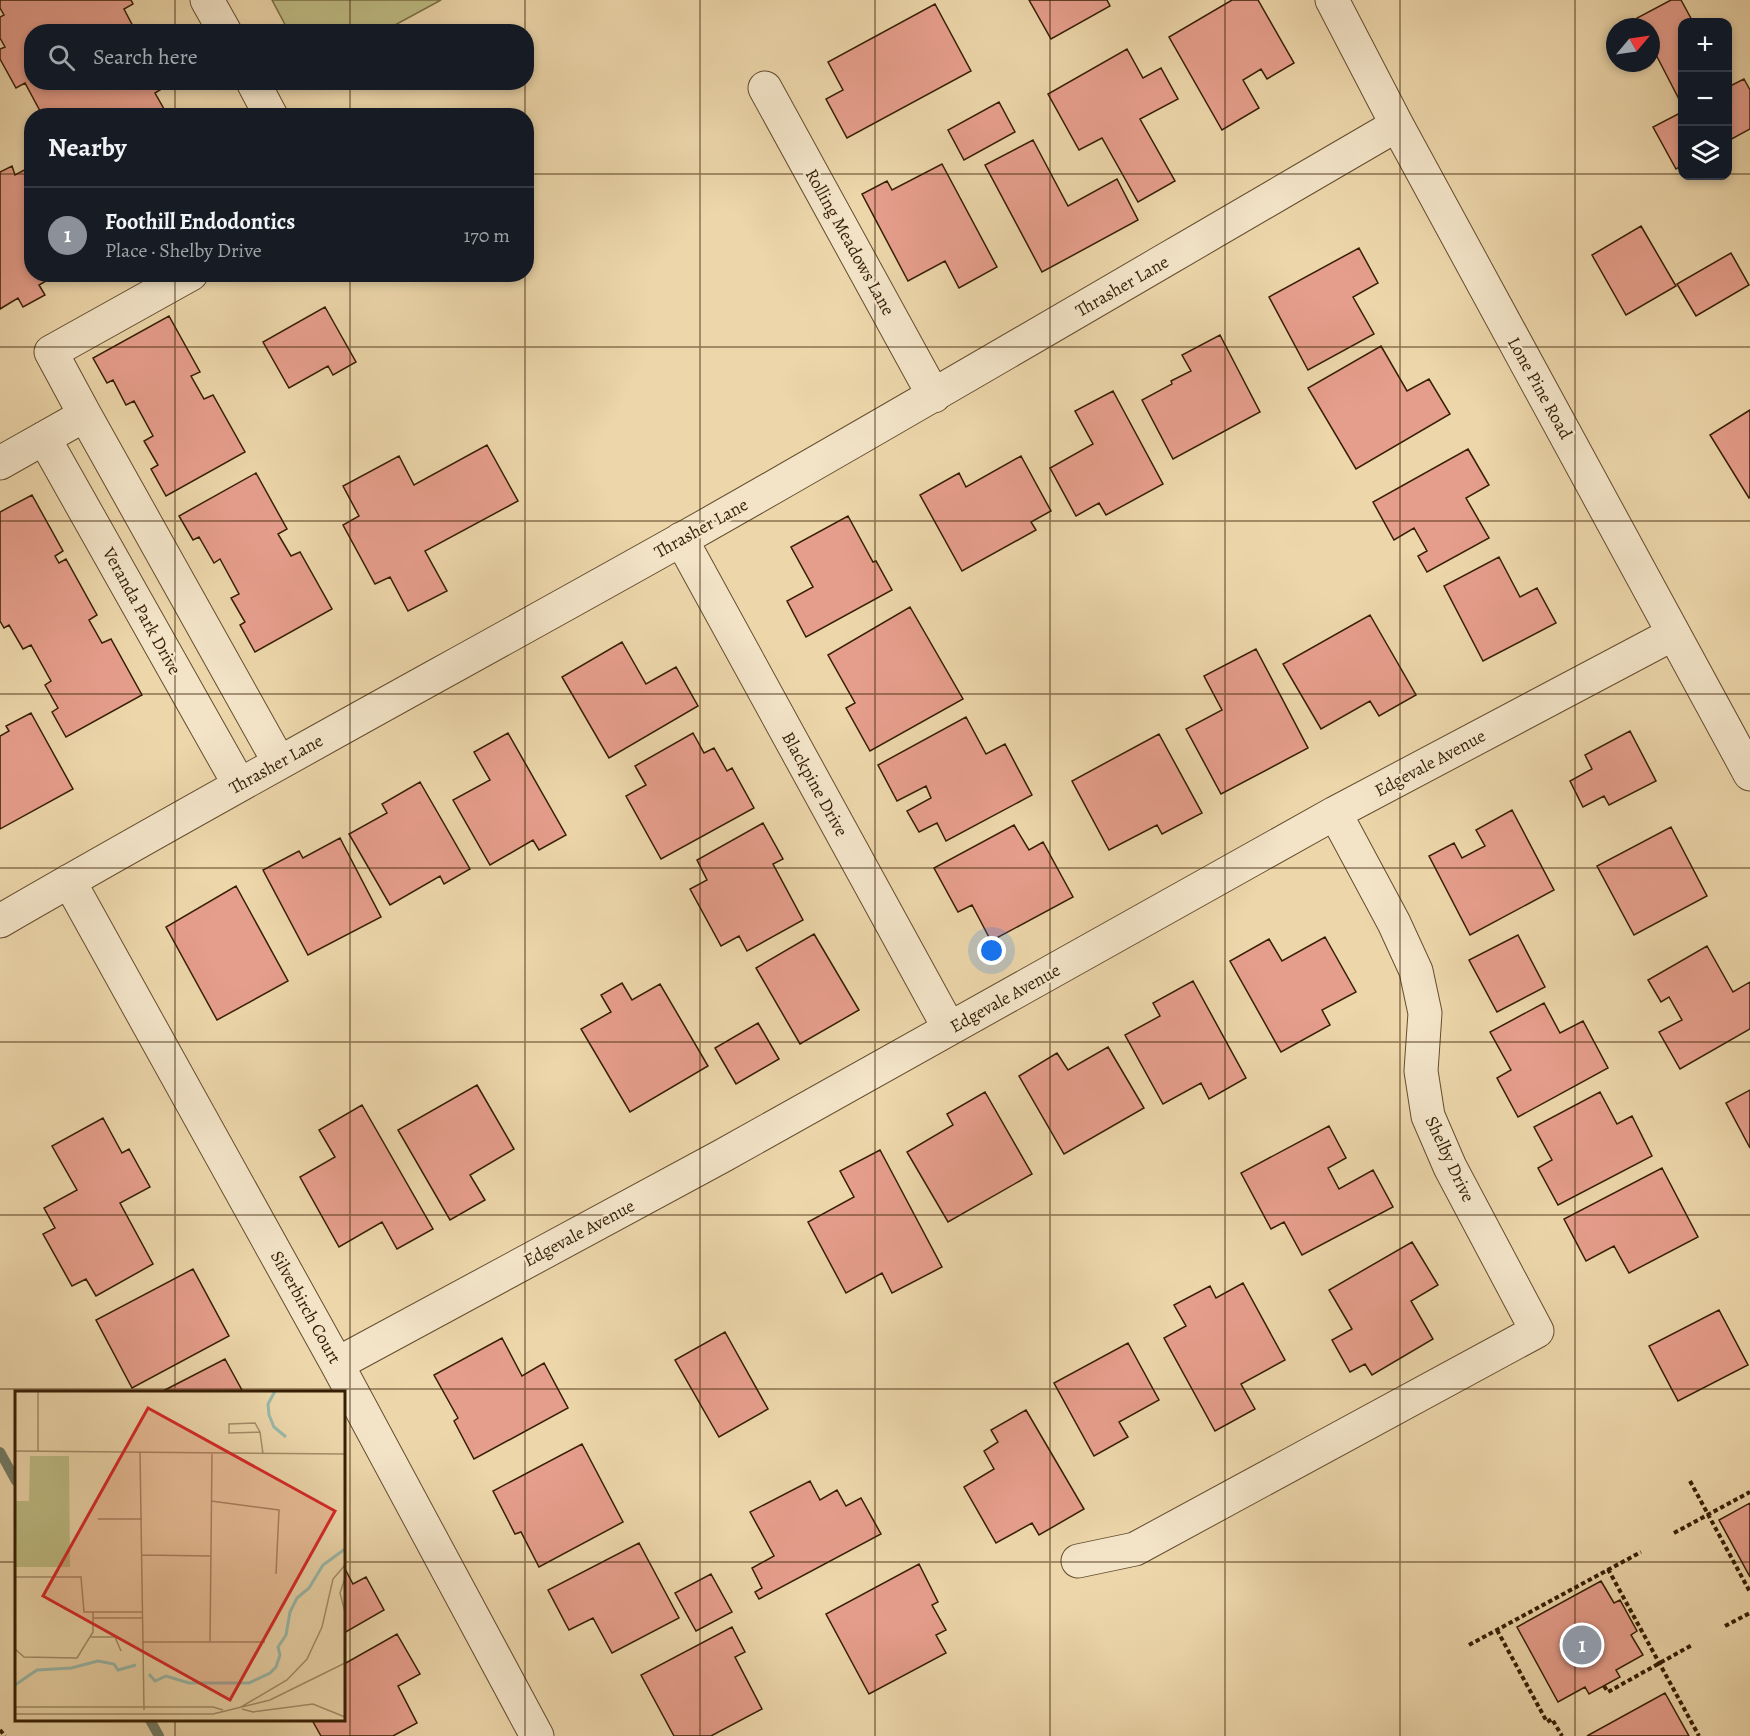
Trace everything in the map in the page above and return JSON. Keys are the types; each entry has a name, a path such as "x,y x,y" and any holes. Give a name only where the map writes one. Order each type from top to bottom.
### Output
{"street":[{"path":"207,0 220,24"},
{"name":"Lone Pine Road","path":"1332,0 1397,125 1750,774"},
{"name":"Rolling Meadows Lane","path":"765,88 934,396"},
{"path":"257,90 267,108"},
{"name":"Thrasher Lane","path":"0,921 239,784 934,396 1397,125"},
{"path":"178,282 51,352 279,762"},
{"path":"0,463 85,415"},
{"name":"Veranda Park Drive","path":"45,438 239,784"},
{"name":"Blackpine Drive","path":"681,539 949,1028"},
{"name":"Edgevale Avenue","path":"337,1364 722,1156 1335,813 1673,634"},
{"name":"Shelby Drive","path":"1078,1561 1136,1549 1537,1331 1450,1167 1428,1116 1421,1071 1425,1013 1416,971 1394,923 1335,813"},
{"name":"Silverbirch Court","path":"69,881 337,1364 537,1736"}],"path":[{"path":"1690,1482 1750,1592"},
{"path":"1674,1533 1750,1492"},
{"path":"1469,1645 1641,1552"},
{"path":"1608,1569 1699,1736"},
{"path":"1725,1626 1750,1613"},
{"path":"1497,1630 1547,1722 1552,1719 1562,1736"},
{"path":"1604,1686 1608,1692 1692,1645"},
{"path":"0,1730 5,1736"}],"shaded area":[{"path":"272,0 441,0 397,24 285,24"}],"building":[{"path":"0,0 131,0 133,4 124,9 132,24 24,24 24,84 16,88 0,59 0,49 5,47 0,38 0,17 4,15 0,8"},
{"path":"1029,0 1107,0 1110,6 1051,39"},
{"path":"1232,0 1258,0 1294,63 1267,79 1261,69 1243,80 1259,108 1222,130 1169,37"},
{"path":"1671,0 1681,0 1691,18 1678,18 1678,97 1660,62 1660,18 1637,18"},
{"path":"935,4 971,71 847,138 826,99 843,90 828,62"},
{"path":"1127,49 1143,78 1161,68 1178,99 1140,119 1175,181 1138,202 1102,138 1079,150 1048,94"},
{"path":"1744,79 1750,90 1750,129 1732,139 1732,126 1732,85"},
{"path":"29,90 160,90 155,93 163,108 38,108"},
{"path":"999,102 1015,132 964,160 948,130"},
{"path":"1678,114 1678,168 1676,169 1653,127"},
{"path":"1033,140 1068,206 1117,179 1138,220 1042,272 985,165"},
{"path":"942,164 997,267 959,288 945,261 908,281 862,194 887,181 892,190"},
{"path":"12,166 15,175 24,170 24,282 44,282 39,285 45,295 23,307 18,298 0,309 0,172"},
{"path":"1641,226 1676,286 1626,315 1592,255"},
{"path":"1359,248 1378,283 1353,297 1374,334 1308,370 1269,297"},
{"path":"1731,253 1749,285 1696,316 1677,284"},
{"path":"325,307 356,362 333,375 328,366 289,388 263,342"},
{"path":"169,316 200,372 191,376 204,399 213,395 245,452 166,496 151,469 158,465 144,441 153,436 134,401 126,405 113,380 107,383 93,358"},
{"path":"1220,335 1260,412 1173,459 1142,400 1191,371 1182,355"},
{"path":"1381,346 1407,391 1429,379 1450,414 1356,469 1308,388"},
{"path":"1113,391 1163,484 1106,515 1099,503 1076,516 1050,468 1093,444 1075,411"},
{"path":"1750,410 1750,497 1749,498 1710,435"},
{"path":"487,445 518,501 425,551 447,591 408,611 390,577 375,584 343,525 359,516 343,486 399,456 414,485"},
{"path":"1468,449 1489,485 1466,498 1489,538 1427,572 1418,556 1427,551 1414,528 1394,540 1373,502"},
{"path":"1021,456 1051,511 1031,522 1036,530 962,571 920,495 959,473 966,487"},
{"path":"256,473 287,529 278,534 291,556 300,552 332,609 255,652 240,625 245,622 231,598 239,594 220,559 214,563 199,537 193,540 179,516"},
{"path":"32,495 63,551 55,556 59,563 66,559 97,615 89,620 102,643 111,639 142,695 66,737 52,712 58,708 45,685 51,681 31,645 23,649 9,625 4,628 0,621 0,512"},
{"path":"848,516 873,562 876,561 892,590 806,637 787,601 813,587 791,547"},
{"path":"1499,557 1520,597 1537,588 1556,623 1483,661 1444,586"},
{"path":"910,607 963,699 870,751 846,708 855,703 828,655"},
{"path":"1370,615 1416,695 1379,716 1370,701 1321,729 1283,664"},
{"path":"622,642 646,684 676,667 698,706 609,758 562,677"},
{"path":"1256,649 1308,748 1221,794 1186,729 1222,710 1204,676"},
{"path":"31,713 73,789 0,829 0,736 9,731 6,726"},
{"path":"966,717 986,754 1005,744 1032,795 946,841 937,823 919,832 907,811 931,798 926,786 897,801 878,765"},
{"path":"1630,731 1656,781 1609,805 1604,796 1583,807 1570,781 1592,769 1585,755"},
{"path":"508,733 566,835 539,850 533,840 490,865 453,800 490,780 474,752"},
{"path":"693,733 704,753 714,748 727,771 732,768 754,808 661,859 626,796 646,785 635,766"},
{"path":"1159,734 1202,813 1162,834 1157,825 1109,850 1072,781"},
{"path":"420,782 470,869 444,884 440,876 390,905 349,834 387,813 382,804"},
{"path":"1512,810 1554,890 1470,935 1429,856 1454,843 1462,858 1485,846 1476,830"},
{"path":"763,823 783,859 773,864 803,920 747,951 739,936 721,946 690,889 707,880 697,860"},
{"path":"1014,825 1029,850 1043,842 1073,897 991,941 972,905 958,912 934,868"},
{"path":"1671,827 1707,896 1634,935 1597,866"},
{"path":"340,838 381,917 308,955 263,870 299,851 303,858"},
{"path":"236,886 288,981 217,1020 166,927"},
{"path":"814,934 859,1010 800,1044 756,968"},
{"path":"1518,935 1545,987 1497,1012 1469,960"},
{"path":"1325,937 1356,992 1322,1010 1330,1025 1281,1052 1230,961 1269,939 1282,961"},
{"path":"1707,946 1733,992 1750,982 1750,1029 1680,1069 1659,1032 1682,1020 1669,997 1661,1002 1648,980"},
{"path":"1193,981 1246,1078 1209,1099 1201,1083 1163,1104 1125,1035 1160,1016 1153,1003"},
{"path":"622,983 632,1000 660,984 708,1066 630,1112 581,1029 611,1012 601,995"},
{"path":"1544,1003 1560,1033 1583,1021 1608,1068 1518,1117 1497,1078 1511,1070 1490,1032"},
{"path":"758,1023 779,1059 736,1084 715,1048"},
{"path":"1108,1047 1144,1108 1064,1154 1019,1076 1057,1053 1068,1070"},
{"path":"477,1085 514,1149 470,1175 485,1200 450,1220 398,1130"},
{"path":"1750,1090 1750,1148 1726,1103"},
{"path":"985,1092 1032,1174 948,1222 907,1152 953,1125 947,1114"},
{"path":"1600,1092 1617,1124 1632,1116 1652,1156 1558,1205 1538,1168 1552,1160 1534,1127"},
{"path":"362,1105 433,1229 397,1249 382,1222 339,1247 300,1177 335,1157 319,1130"},
{"path":"103,1118 122,1153 129,1149 150,1187 120,1203 153,1264 96,1296 86,1279 72,1286 43,1234 55,1228 44,1208 77,1190 52,1146"},
{"path":"1329,1126 1346,1158 1328,1168 1339,1189 1373,1170 1393,1207 1302,1255 1284,1222 1271,1229 1241,1173"},
{"path":"880,1150 942,1267 892,1293 882,1273 846,1293 808,1222 854,1197 840,1171"},
{"path":"1662,1168 1698,1237 1629,1273 1614,1246 1586,1261 1564,1219"},
{"path":"1412,1242 1438,1285 1411,1301 1433,1339 1372,1375 1365,1364 1350,1372 1332,1340 1352,1329 1329,1290"},
{"path":"193,1269 229,1336 132,1388 96,1320"},
{"path":"1243,1283 1285,1360 1241,1384 1255,1409 1215,1431 1164,1338 1186,1326 1174,1305 1210,1286 1216,1298"},
{"path":"1719,1310 1748,1365 1678,1401 1649,1346"},
{"path":"725,1332 768,1409 719,1437 675,1360"},
{"path":"502,1338 522,1376 544,1363 568,1408 474,1459 454,1421 458,1418 434,1375"},
{"path":"1128,1343 1159,1400 1119,1422 1128,1437 1094,1456 1054,1383"},
{"path":"225,1359 242,1391 163,1391"},
{"path":"1026,1410 1084,1509 1039,1535 1032,1523 996,1543 964,1487 994,1469 984,1451 998,1442 991,1430"},
{"path":"582,1444 623,1522 539,1567 521,1532 515,1534 493,1491"},
{"path":"810,1481 820,1500 837,1490 846,1506 861,1498 881,1534 759,1599 755,1592 762,1588 752,1568 774,1556 750,1512"},
{"path":"1750,1503 1750,1577 1719,1520"},
{"path":"639,1543 679,1618 612,1653 593,1618 569,1630 548,1590"},
{"path":"919,1564 938,1602 932,1605 946,1630 936,1635 946,1653 869,1694 826,1614"},
{"path":"345,1569 353,1584 366,1577 384,1610 345,1632"},
{"path":"711,1574 732,1612 696,1631 675,1593"},
{"path":"1601,1581 1614,1603 1620,1600 1637,1631 1631,1635 1643,1655 1616,1670 1620,1677 1589,1694 1585,1687 1558,1702 1517,1627"},
{"path":"732,1627 745,1652 735,1657 762,1709 711,1736 674,1736 641,1675"},
{"path":"397,1634 420,1674 398,1686 417,1723 393,1736 321,1736 313,1721 345,1721 345,1663"},
{"path":"1665,1693 1689,1736 1587,1736"}],"waterway":[{"path":"0,1452 15,1479"},
{"path":"151,1721 159,1736"}],"place":[{"name":"Foothill Endodontics","path":"1582,1645"}]}
